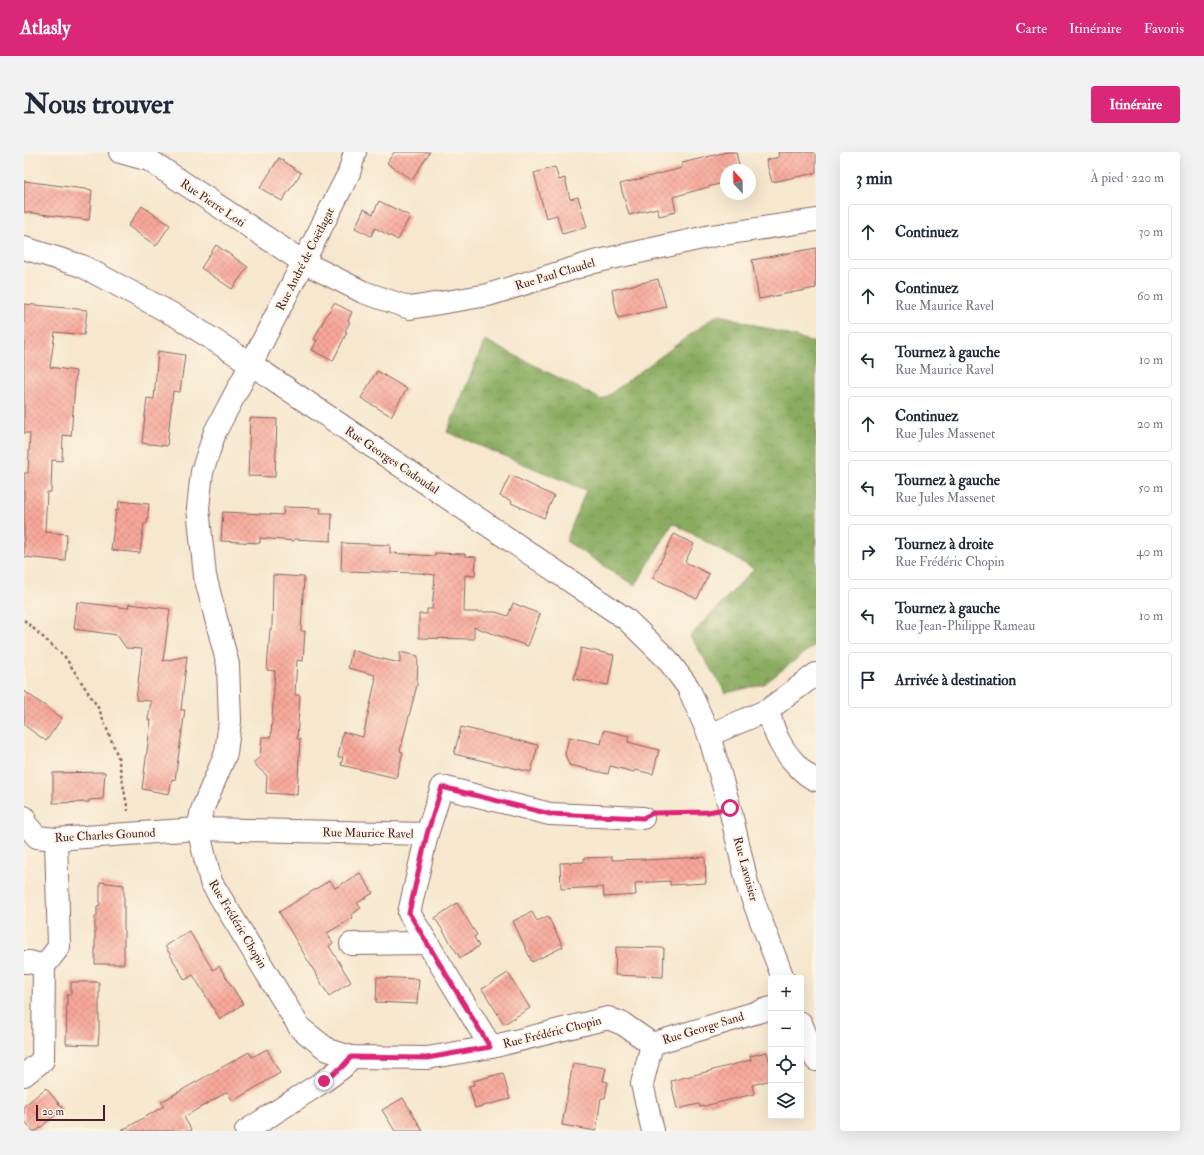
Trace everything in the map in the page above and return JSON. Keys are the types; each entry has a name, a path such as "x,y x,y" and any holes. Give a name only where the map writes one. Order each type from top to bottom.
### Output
{"street":[{"name":"Rue Pierre Loti","path":"120,152 148,160 303,262"},
{"name":"Rue André de Coëtlagat","path":"251,364 349,173 355,152"},
{"name":"Rue Paul Claudel","path":"303,262 363,292 410,308 488,295 594,262 711,236 816,220"},
{"name":"Rue Georges Cadoudal","path":"24,248 82,266 178,317 251,364 626,619 667,659 688,687 709,735"},
{"name":"Rue Frédéric Chopin","path":"251,364 215,432 202,472 198,500 204,576 228,665 230,721 226,753 202,810 198,829 211,882 300,1028 328,1050 351,1057 427,1058 490,1047 608,1018 623,1024 652,1044"},
{"path":"709,735 768,710 816,674"},
{"path":"768,710 778,740 793,761 816,780"},
{"name":"Rue Lavoisier","path":"709,735 730,808 748,887 782,975"},
{"name":"Rue Maurice Ravel","path":"198,829 427,834 442,787 550,814 643,818"},
{"name":"Rue Charles Gounod","path":"24,817 24,822 37,837 56,839 198,829"},
{"path":"427,834 409,913 490,1047"},
{"path":"24,1075 43,1060 34,964 60,947 56,839"},
{"path":"351,944 427,943"},
{"name":"Rue George Sand","path":"653,1131 642,1084 652,1044 768,1009"},
{"path":"804,1030 816,1060"},
{"path":"246,1131 324,1081 343,1066 351,1057"}],"path":[{"path":"24,620 65,656 99,709 118,757 132,834"},
{"path":"643,818 653,813 708,812 730,808"}],"green space":[{"path":"718,314 816,343 816,644 764,684 726,693 690,636 754,569 673,523 635,586 566,541 586,490 447,432 485,340 602,400"}],"building":[{"path":"394,152 430,152 412,180 387,163"},
{"path":"727,152 736,152 739,164 720,164 720,184 673,197 676,212 659,216 657,208 629,215 620,184 682,168 682,163"},
{"path":"778,152 816,152 816,173 772,182 766,160 779,157"},
{"path":"279,158 301,173 282,201 260,188"},
{"path":"555,167 559,180 565,178 570,199 578,197 587,227 562,234 557,215 546,218 534,173"},
{"path":"24,181 92,190 89,220 24,212"},
{"path":"379,201 410,216 398,240 375,228 371,236 355,228 364,209 373,214"},
{"path":"142,206 170,225 156,246 128,226"},
{"path":"216,245 248,267 232,289 201,268"},
{"path":"816,248 816,288 759,299 752,260"},
{"path":"658,279 666,307 618,318 612,290"},
{"path":"334,303 352,312 348,321 350,322 345,331 347,332 333,361 312,350 317,340 314,339"},
{"path":"24,304 87,310 84,335 55,332 50,367 76,371 71,436 63,435 62,461 52,460 51,492 47,492 45,532 67,534 65,561 24,557 24,473 28,473 30,433 24,433"},
{"path":"158,351 185,355 180,392 173,391 167,446 142,443 147,398 154,399"},
{"path":"377,371 407,389 391,416 361,398"},
{"path":"250,418 277,419 275,477 248,476"},
{"path":"510,475 554,496 544,518 511,503 512,501 500,496"},
{"path":"119,501 149,504 147,524 144,524 140,553 111,550 116,510 118,510"},
{"path":"284,507 321,508 320,513 332,513 331,541 294,539 294,541 260,538 260,543 221,541 223,512 283,515"},
{"path":"674,534 694,544 685,562 709,574 697,599 653,578"},
{"path":"342,543 390,545 390,553 435,556 435,553 465,554 465,556 476,557 475,576 465,575 464,612 496,612 508,616 513,603 540,614 528,646 474,627 474,639 419,638 419,614 427,614 427,609 432,609 435,575 420,573 341,571"},
{"path":"273,575 304,577 301,631 305,631 303,661 297,660 295,695 300,695 297,739 300,739 297,795 266,793 267,776 253,763 260,757 262,737 271,737 275,671 267,670 270,629 272,629"},
{"path":"77,602 128,608 129,604 170,609 163,661 187,656 181,710 185,710 175,780 172,779 169,794 142,789 151,720 148,720 151,701 136,700 142,649 126,648 117,635 74,629"},
{"path":"581,648 614,655 608,685 574,679"},
{"path":"352,650 400,663 400,652 418,656 417,685 400,751 403,752 396,778 341,765 343,757 338,757 343,732 363,737 376,678 374,678 375,675 348,668"},
{"path":"24,691 62,718 46,741 24,725"},
{"path":"461,727 538,745 531,772 454,754"},
{"path":"604,730 629,736 628,742 659,750 653,774 635,770 634,772 610,766 608,774 569,765 565,754 569,737 601,744"},
{"path":"105,772 103,799 89,800 89,802 53,803 53,773"},
{"path":"612,857 612,860 645,860 705,857 706,883 670,885 670,881 635,883 636,895 604,897 603,887 561,889 560,863 584,862 584,858"},
{"path":"360,873 373,893 357,903 361,908 351,915 353,918 327,933 333,943 329,946 351,982 329,996 279,912 330,880 335,888"},
{"path":"100,882 124,885 124,964 95,964 95,917 97,917 97,906 100,905"},
{"path":"457,903 477,935 474,937 479,946 460,958 435,918"},
{"path":"532,912 537,921 548,916 563,947 532,962 513,921"},
{"path":"189,931 213,970 219,966 243,1004 220,1019 193,975 185,980 165,946"},
{"path":"616,947 664,948 663,977 615,975"},
{"path":"508,973 530,1008 504,1024 482,989"},
{"path":"377,977 419,979 417,1004 376,1002"},
{"path":"71,982 99,982 98,1045 66,1044 67,995 71,995"},
{"path":"267,1049 280,1073 233,1101 227,1092 184,1117 192,1131 121,1131 164,1106 161,1102 249,1052 252,1057"},
{"path":"767,1052 768,1056 768,1081 752,1085 754,1094 700,1107 699,1104 677,1109 671,1081 751,1060 750,1056"},
{"path":"573,1063 606,1068 603,1081 608,1082 605,1098 601,1098 596,1131 562,1125"},
{"path":"503,1073 510,1099 475,1108 469,1086 474,1085 473,1081"},
{"path":"46,1088 63,1109 36,1131 33,1131 24,1120 24,1106"},
{"path":"403,1098 423,1131 395,1131 382,1110"}],"route":[{"path":"324,1081 343,1066 351,1057 427,1058 490,1047 409,913 427,834 442,787 550,814 643,818 653,813 708,812 730,808"}]}
